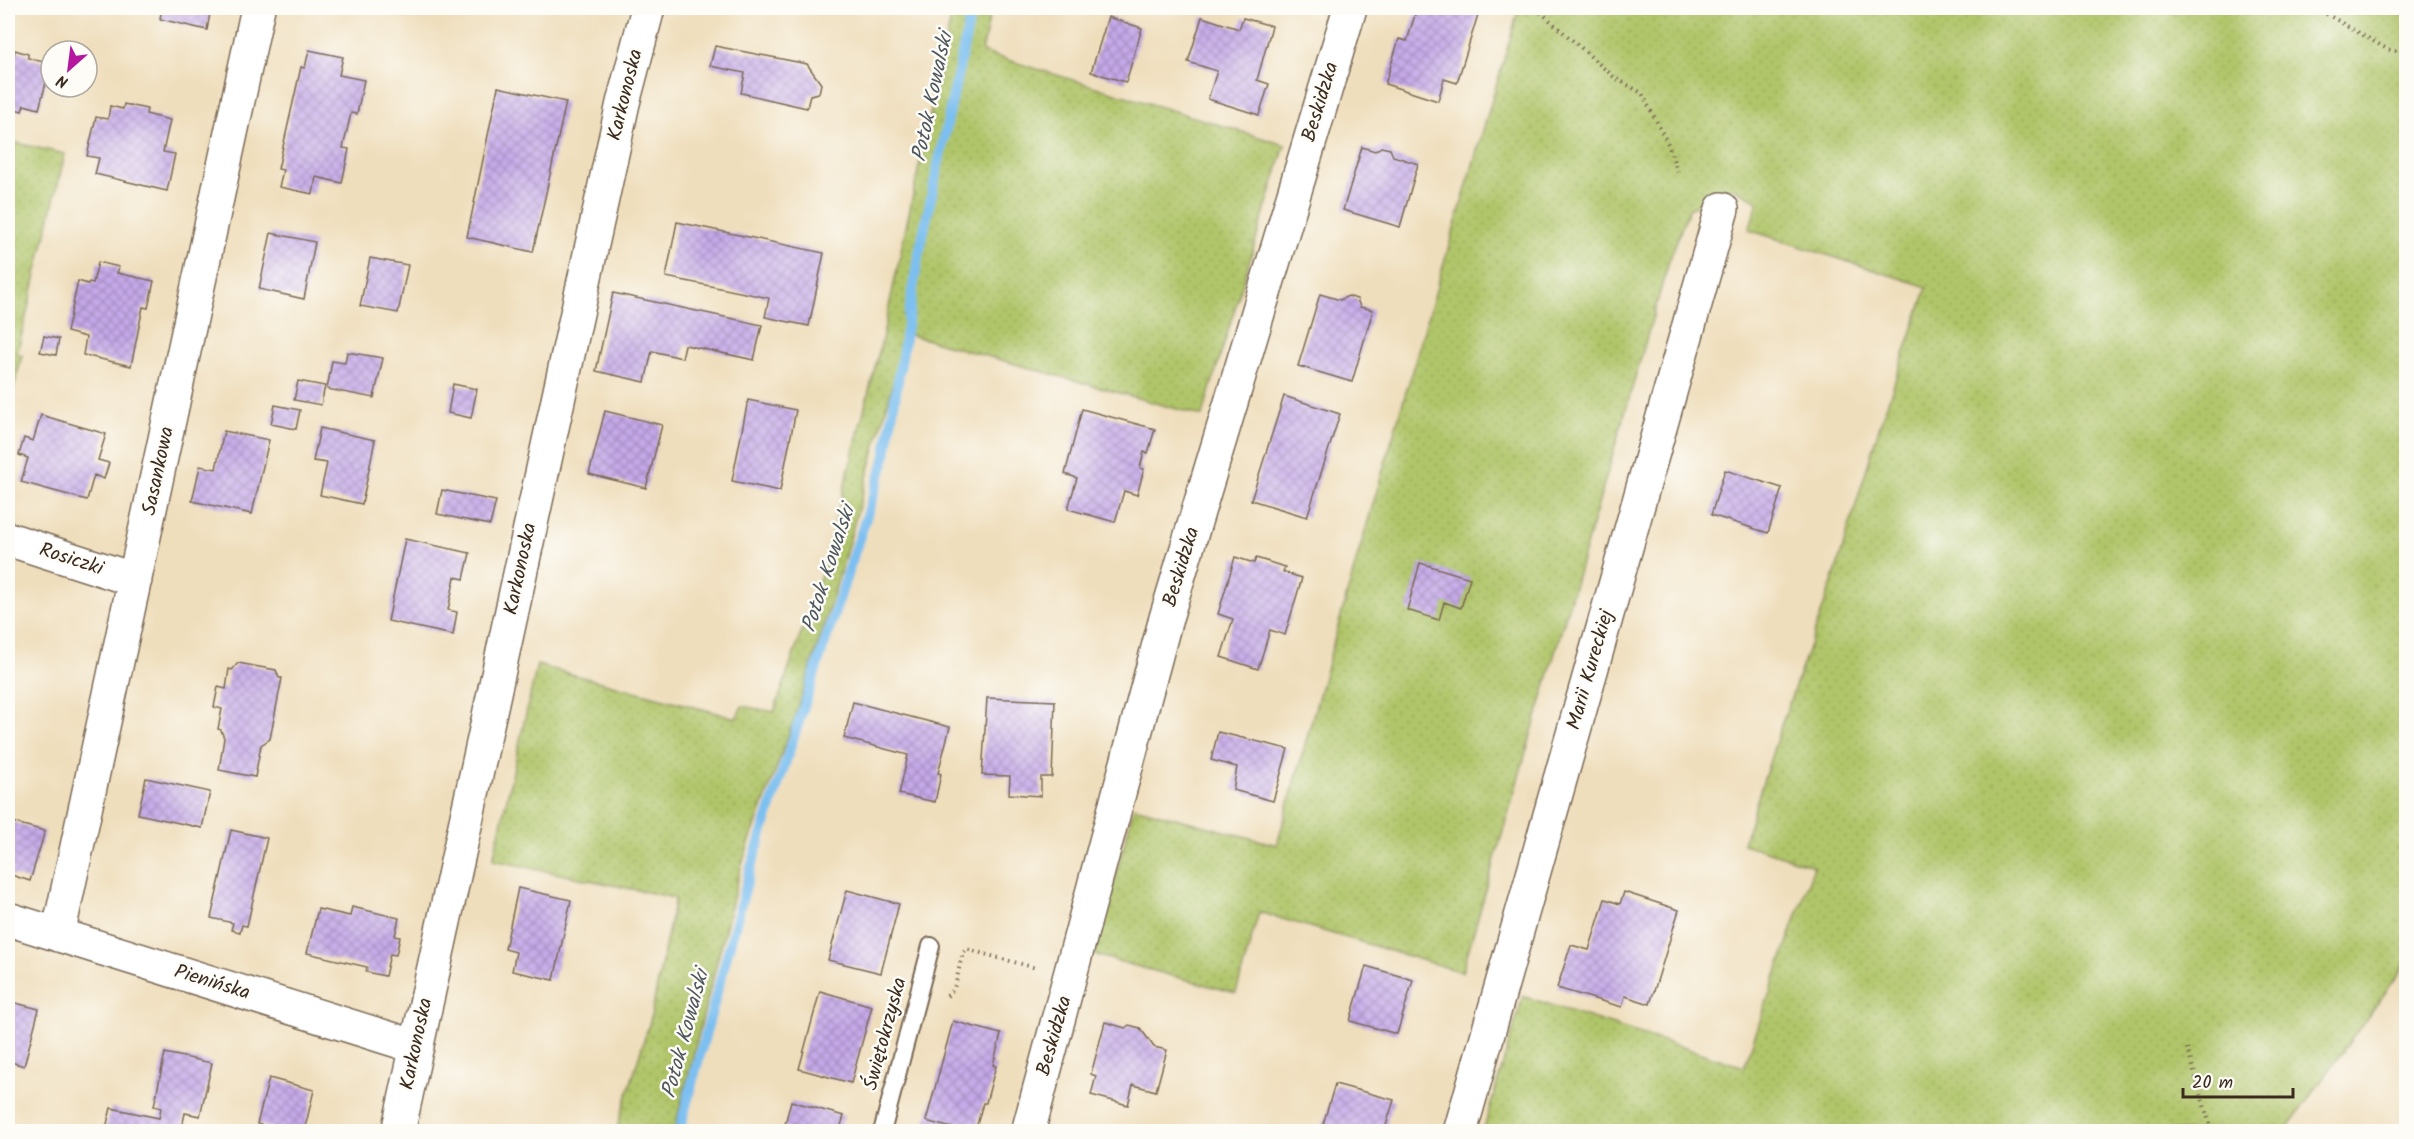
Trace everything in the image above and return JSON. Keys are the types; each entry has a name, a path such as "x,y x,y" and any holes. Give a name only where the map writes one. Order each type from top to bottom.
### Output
{"street":[{"name":"Sasankowa","path":"58,935 258,8"},
{"name":"Karkonoska","path":"398,1131 623,103 648,8"},
{"name":"Beskidzka","path":"1028,1131 1166,618 1350,8"},
{"name":"Marii Kureckiej","path":"1460,1131 1722,209"},
{"name":"Rosiczki","path":"8,539 135,580"},
{"name":"Pienińska","path":"8,919 417,1047"}],"lane":[{"name":"Świętokrzyska","path":"882,1131 931,946"}],"path":[{"path":"1536,8 1616,78 1642,93 1668,144 1678,176"},
{"path":"2316,8 2387,49 2406,53"},
{"path":"915,1008 929,1010 951,992 966,950 1040,970 1042,963"},
{"path":"2187,1048 2212,1131"}],"green space":[{"path":"953,8 991,8 982,52 1285,145 1202,416 907,334 841,570 798,709 742,863 674,1131 616,1131 650,1021 675,898 493,860 537,665 736,718 742,706 774,712 824,566 881,344"},
{"path":"1519,8 2391,8 2406,18 2406,964 2285,1131 1483,1131 1523,996 1744,1067 1814,866 1743,844 1780,729 1834,577 1878,431 1927,287 1749,230 1758,201 1733,188 1689,209 1669,261 1462,972 1259,912 1236,993 1095,955 1134,807 1277,845 1358,555"},
{"path":"8,141 65,154 17,354 22,355 8,411"}],"building":[{"path":"162,8 211,8 207,30 160,19"},
{"path":"1417,8 1480,8 1457,83 1444,79 1438,101 1385,84 1399,39 1407,41"},
{"path":"1108,17 1142,28 1126,82 1091,72"},
{"path":"1202,17 1239,29 1243,18 1272,26 1257,80 1269,84 1259,115 1208,99 1217,71 1188,62"},
{"path":"715,46 807,64 821,84 819,93 810,95 807,108 741,93 745,73 710,66"},
{"path":"15,50 28,54 28,58 39,61 39,99 42,99 39,109 24,105 22,111 8,107 8,52 14,54"},
{"path":"309,50 343,57 339,75 364,80 357,114 351,113 343,148 349,149 342,183 316,177 313,194 279,187 283,170 278,169 301,67 305,68"},
{"path":"498,87 566,102 533,252 467,237"},
{"path":"124,104 147,109 146,114 170,120 163,152 175,154 167,191 95,174 99,158 87,156 96,117 108,119 110,106 123,109"},
{"path":"1362,147 1375,151 1381,147 1390,149 1393,156 1418,164 1400,227 1343,210"},
{"path":"677,222 824,253 809,326 765,317 769,298 666,277"},
{"path":"271,233 315,242 304,299 259,289"},
{"path":"370,258 408,265 398,313 360,306"},
{"path":"98,262 119,267 117,273 154,281 148,308 143,307 131,366 83,355 86,337 67,332 78,281 93,283"},
{"path":"613,293 762,325 754,360 685,345 682,358 652,351 645,382 596,371"},
{"path":"1320,294 1340,300 1348,296 1357,299 1360,307 1373,310 1352,382 1298,366"},
{"path":"44,336 59,339 56,355 40,352"},
{"path":"347,352 383,358 374,398 327,389 332,361 345,363"},
{"path":"298,381 325,386 321,405 294,400"},
{"path":"453,384 477,389 471,418 448,413"},
{"path":"1284,396 1340,414 1307,517 1251,500"},
{"path":"748,400 796,410 780,491 732,481"},
{"path":"275,405 300,410 296,429 271,424"},
{"path":"1082,409 1155,429 1148,453 1144,452 1140,468 1144,469 1137,495 1124,491 1115,522 1068,509 1077,478 1065,474"},
{"path":"605,411 662,425 646,488 589,474"},
{"path":"41,415 106,434 98,460 109,463 104,479 94,475 87,500 21,482 28,458 19,455 24,438 33,441"},
{"path":"320,428 375,440 362,504 320,495 327,463 313,461"},
{"path":"224,431 269,440 252,514 192,501 200,466 216,469"},
{"path":"1725,470 1782,488 1768,533 1711,515"},
{"path":"442,490 496,501 490,525 437,514"},
{"path":"405,539 470,553 464,579 455,577 448,610 457,612 453,635 388,621"},
{"path":"1235,557 1254,563 1256,558 1285,567 1283,572 1302,578 1285,635 1270,630 1258,669 1221,657 1233,619 1218,614"},
{"path":"1420,563 1470,578 1461,608 1444,602 1439,620 1407,610"},
{"path":"238,663 276,670 279,678 282,678 270,739 261,745 255,777 219,770 224,738 221,730 218,729 222,709 214,707 218,687 226,689 229,669 232,670"},
{"path":"987,698 1055,701 1052,777 1041,777 1041,796 1009,794 1010,776 982,775"},
{"path":"853,702 950,727 938,773 941,774 935,802 899,794 908,755 844,738"},
{"path":"1218,732 1288,749 1273,801 1233,790 1237,767 1211,760"},
{"path":"146,778 210,792 202,828 138,814"},
{"path":"8,821 45,831 30,881 8,874"},
{"path":"231,830 267,838 247,926 242,925 240,932 231,930 233,923 211,918"},
{"path":"518,888 571,900 554,980 512,971 516,952 505,949"},
{"path":"847,890 899,904 881,973 828,960"},
{"path":"1624,892 1679,910 1650,1004 1625,996 1622,1007 1557,988 1571,945 1589,950 1605,899 1620,904"},
{"path":"352,907 399,918 395,936 400,937 396,955 390,954 385,976 366,972 367,967 307,953 318,909 350,916"},
{"path":"1366,966 1413,980 1397,1034 1350,1021"},
{"path":"820,991 872,1006 851,1083 799,1069"},
{"path":"8,1001 39,1009 24,1066 8,1061"},
{"path":"953,1021 1001,1034 993,1065 996,1066 975,1132 966,1132 926,1121"},
{"path":"1105,1022 1125,1028 1129,1025 1140,1028 1154,1047 1167,1050 1156,1091 1133,1085 1128,1105 1091,1095 1096,1076 1091,1074"},
{"path":"165,1053 212,1063 200,1116 185,1113 181,1132 105,1132 111,1108 159,1118 161,1108 154,1106"},
{"path":"269,1078 314,1090 304,1132 284,1132 257,1124"},
{"path":"1335,1084 1394,1100 1384,1132 1321,1131"},
{"path":"791,1101 844,1116 839,1132 783,1132"}],"waterway":[{"name":"Potok Kowalski","path":"679,1132 751,867 885,460 918,258 972,8"}]}
